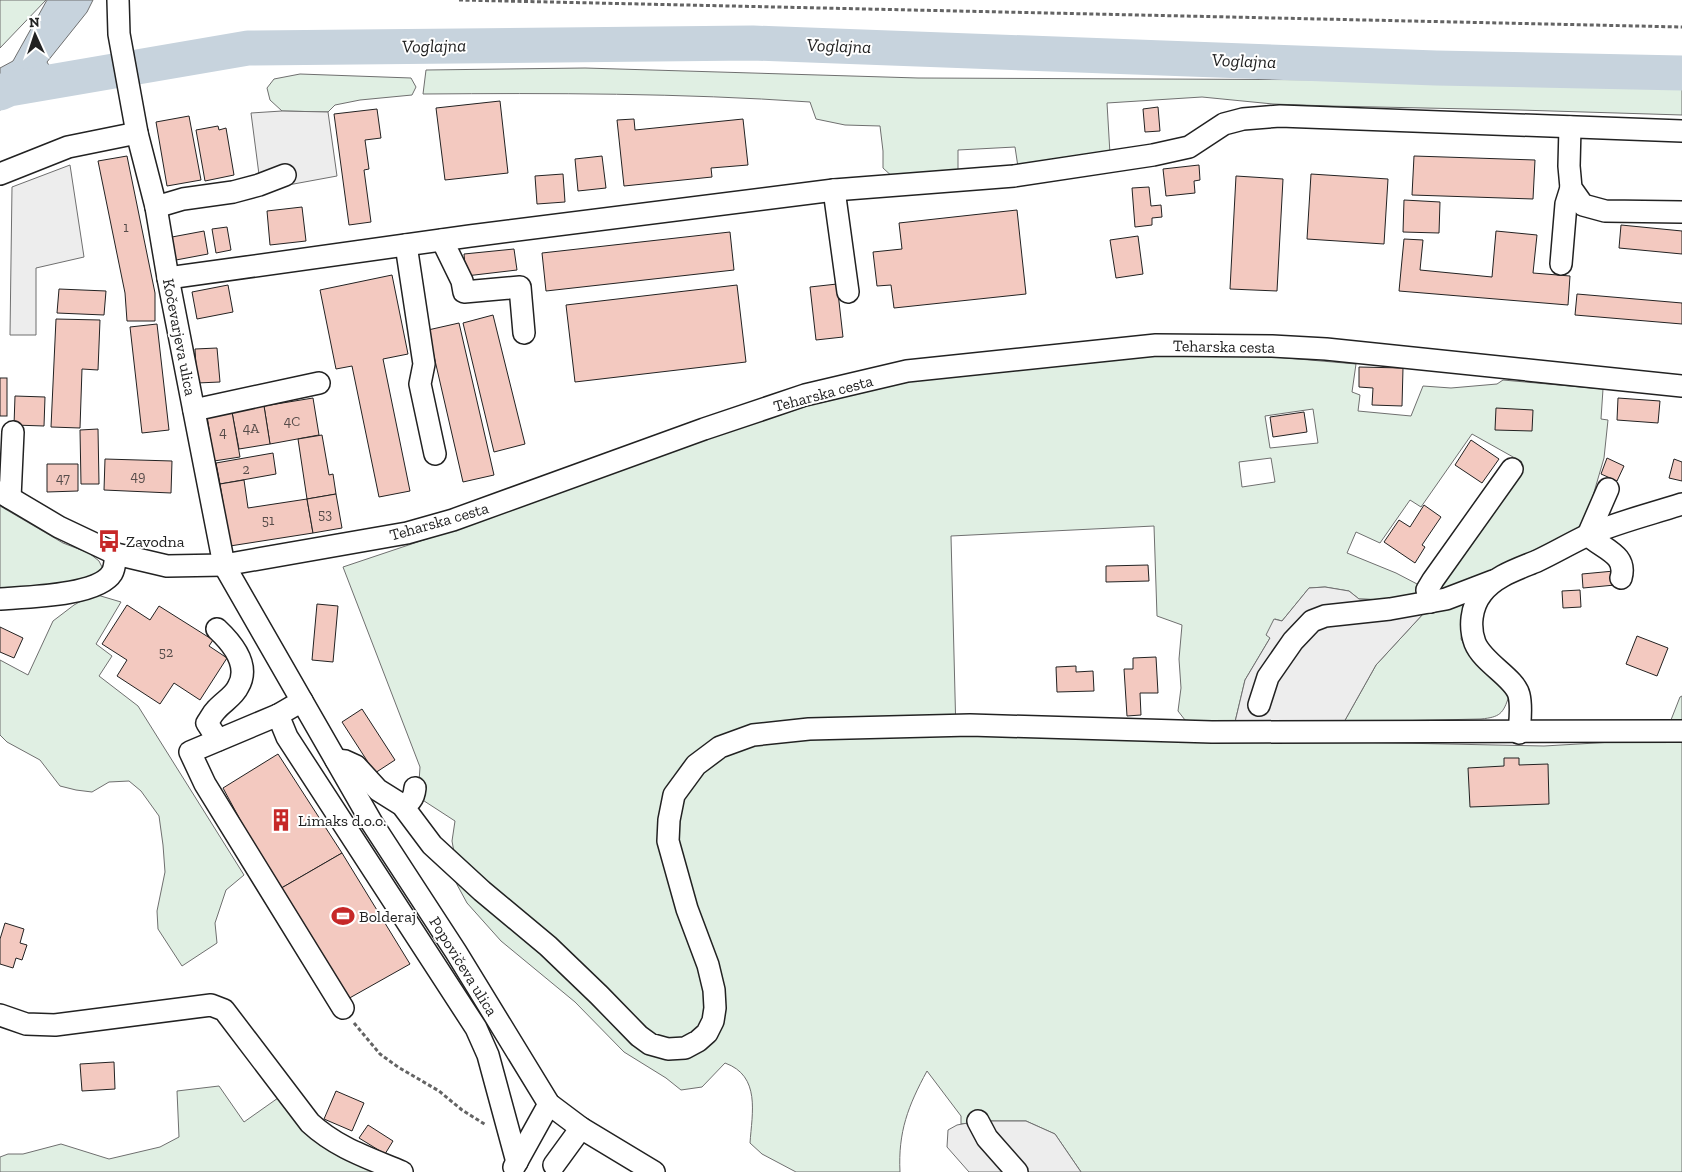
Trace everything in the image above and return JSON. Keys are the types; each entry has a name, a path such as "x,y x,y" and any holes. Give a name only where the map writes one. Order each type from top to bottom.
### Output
{"street":[{"name":"Kočevarjeva ulica","path":"118,0 119,34 137,133 156,207 224,564"},
{"path":"168,278 442,240 834,190 1014,176 1153,156 1189,146 1224,124 1243,119 1280,116 1682,131"},
{"path":"1561,264 1566,204 1571,188 1569,166 1570,126"},
{"path":"0,174 68,147 137,133"},
{"path":"156,207 183,199 233,192 286,175"},
{"path":"1571,188 1583,205 1605,211 1682,212"},
{"path":"834,190 848,292"},
{"path":"442,240 462,281 464,292 520,286 524,332"},
{"path":"406,245 424,364 420,384 435,454"},
{"name":"Teharska cesta","path":"5,495 60,527 116,554 167,566 224,564 407,533 453,520 695,432 805,395 907,371 1156,345 1272,346 1326,349 1682,386"},
{"path":"194,410 319,383"},
{"path":"5,495 13,432"},
{"path":"1430,602 1428,590 1433,580 1512,469"},
{"path":"1588,535 1608,489"},
{"path":"1259,705 1268,677 1293,641 1312,621 1325,616 1390,609 1446,599 1496,580 1588,535 1682,504"},
{"path":"1588,535 1596,543 1616,556 1622,565 1621,578"},
{"path":"0,599 91,588 106,581 113,572 116,554"},
{"name":"Popovičeva ulica","path":"224,564 372,823 456,952 549,1104 582,1128 626,1165 654,1172"},
{"path":"1496,580 1481,594 1474,608 1471,622 1472,633 1476,645 1487,661 1519,693 1521,708 1519,733"},
{"path":"217,629 229,640 239,657 243,672 238,688 215,711 207,723 218,740"},
{"path":"302,701 278,715 190,752 205,784 343,1008"},
{"path":"278,715 287,737 476,1028 488,1055 512,1139 515,1167"},
{"path":"336,760 345,761 356,766 378,790 402,805 432,845 482,891 548,946 639,1036 650,1044 668,1049 685,1048 698,1041 707,1033 713,1021 715,1008 714,990 708,965 676,870 668,840 669,820 674,795 696,765 720,747 753,735 809,729 970,725 1166,731 1519,733 1682,731"},
{"path":"402,805 411,801 415,796 415,788"},
{"path":"0,1016 26,1024 56,1025 211,1005 224,1010 310,1123 324,1136 346,1149 402,1172"},
{"path":"515,1167 549,1104"},
{"path":"978,1122 988,1138 1017,1172"},
{"path":"554,1165 582,1128"}],"path":[{"path":"459,0 1682,27"},
{"path":"343,1008 380,1054 398,1068 439,1091 462,1110 512,1139"}],"green space":[{"path":"0,0 46,0 0,48"},
{"path":"585,68 918,78 1386,80 1682,84 1682,115 1273,104 1202,97 1107,103 1110,154 1018,167 1015,147 958,150 958,172 895,179 883,168 880,126 845,125 816,119 810,102 665,95 423,94 426,70"},
{"path":"300,74 411,78 416,87 412,95 360,100 335,105 328,112 282,111 270,100 267,88 274,79"},
{"path":"1155,354 1275,357 1356,364 1352,392 1360,395 1358,411 1411,416 1423,386 1451,388 1497,384 1503,380 1603,389 1601,419 1608,420 1604,458 1583,530 1442,594 1439,590 1439,585 1522,462 1472,434 1421,507 1410,500 1380,543 1356,532 1347,553 1396,573 1419,585 1420,597 1388,600 1359,599 1349,591 1325,587 1309,588 1282,621 1275,619 1270,638 1245,680 1235,722 1211,723 1185,720 1178,711 1181,688 1179,659 1182,625 1157,616 1154,526 951,536 956,734 1544,746 1682,738 1682,1172 1081,1172 1055,1134 1026,1121 989,1121 961,1124 961,1116 927,1071 914,1096 906,1120 901,1144 900,1172 796,1172 762,1154 750,1143 752,1097 744,1077 736,1069 725,1063 702,1087 681,1090 666,1078 624,1052 575,1002 501,941 467,903 448,868 454,852 452,841 455,821 418,797 420,767 343,567 507,512 712,437 819,402 916,380","holes":["1313,409 1318,443 1270,448 1265,416","1271,458 1275,482 1242,487 1239,462"]},
{"path":"0,506 63,543 89,553 99,561 103,569 93,581 0,591"},
{"path":"94,594 121,602 96,644 112,656 99,676 138,706 244,875 226,890 215,923 217,943 182,966 158,929 157,911 165,872 163,845 159,816 141,791 129,781 109,782 92,792 60,786 40,760 7,742 0,735 0,660 28,675 53,621 74,605"},
{"path":"1462,602 1465,604 1461,639 1472,655 1498,681 1509,696 1503,711 1497,716 1481,719 1344,722 1376,665 1423,614"},
{"path":"1682,696 1682,724 1669,725 1680,697"},
{"path":"219,1086 244,1122 278,1098 316,1142 338,1156 381,1172 0,1172 0,1157 8,1154 23,1154 61,1144 109,1159 160,1147 179,1137 177,1091"}],"shaded area":[{"path":"47,0 93,0 87,12 47,62 54,74 39,95 0,110 0,68 13,61"},
{"path":"282,111 328,112 337,176 261,190 251,113"},
{"path":"70,165 84,257 36,268 36,335 10,335 12,187"},
{"path":"1325,587 1349,591 1359,599 1388,600 1420,597 1423,614 1376,665 1344,722 1235,722 1245,680 1270,638 1266,635 1274,619 1282,621 1309,588"},
{"path":"978,1121 1026,1121 1055,1134 1081,1172 969,1172 947,1147 948,1130 957,1125"}],"building":[{"path":"500,101 508,173 445,180 436,108"},
{"path":"1158,107 1160,131 1145,132 1143,109"},
{"path":"377,109 381,138 365,140 369,169 364,170 371,222 349,225 334,114"},
{"path":"189,116 201,180 167,186 156,122"},
{"path":"634,119 635,130 743,119 748,165 711,168 712,177 624,186 617,120"},
{"path":"218,126 219,130 226,128 234,175 205,181 196,130"},
{"path":"127,156 155,293 155,321 127,321 125,293 98,161"},
{"path":"602,156 606,188 578,191 575,159"},
{"path":"1414,156 1535,160 1533,199 1412,195"},
{"path":"1199,165 1200,180 1194,181 1195,193 1166,196 1163,169"},
{"path":"563,174 565,202 537,204 535,176"},
{"path":"1311,174 1388,179 1384,244 1307,239"},
{"path":"1236,176 1283,179 1277,291 1230,289"},
{"path":"1149,187 1151,206 1161,205 1162,217 1152,218 1152,225 1135,227 1132,188"},
{"path":"1404,200 1440,202 1439,233 1403,232"},
{"path":"302,207 306,241 270,245 267,211"},
{"path":"1017,210 1026,294 894,308 891,285 877,286 873,252 902,249 899,223"},
{"path":"1621,225 1682,231 1682,254 1619,248"},
{"path":"227,227 231,250 216,253 212,229"},
{"path":"204,231 208,254 176,260 172,237"},
{"path":"1496,231 1537,235 1533,273 1570,276 1568,305 1399,291 1404,239 1423,240 1420,270 1492,277"},
{"path":"730,232 734,270 546,291 542,253"},
{"path":"1138,236 1143,274 1116,278 1110,240"},
{"path":"514,249 517,270 466,276 464,254"},
{"path":"392,275 408,354 383,359 410,491 379,497 352,366 336,369 320,290"},
{"path":"837,284 843,337 816,340 810,287"},
{"path":"228,285 233,312 197,319 192,292"},
{"path":"737,285 746,362 575,382 566,305"},
{"path":"59,289 106,291 104,315 57,313"},
{"path":"1577,294 1682,303 1682,324 1575,315"},
{"path":"493,315 525,444 494,452 463,323"},
{"path":"56,319 100,320 98,370 82,369 80,428 51,427"},
{"path":"459,323 494,475 463,482 428,330"},
{"path":"157,324 169,430 142,433 130,327"},
{"path":"217,348 220,382 197,383 195,349"},
{"path":"1359,367 1403,368 1402,406 1372,405 1373,388 1359,387"},
{"path":"0,378 7,378 7,416 0,416"},
{"path":"15,396 45,397 44,426 14,425"},
{"path":"313,398 319,435 270,444 264,406"},
{"path":"1618,398 1660,401 1658,423 1617,420"},
{"path":"264,406 270,444 239,449 232,412"},
{"path":"1496,408 1533,410 1532,431 1495,430"},
{"path":"232,412 240,457 214,461 207,416"},
{"path":"1304,412 1307,432 1273,437 1270,417"},
{"path":"98,429 99,484 81,484 80,430"},
{"path":"322,435 329,475 333,474 336,494 307,499 298,439"},
{"path":"1471,440 1499,459 1482,483 1455,465"},
{"path":"273,453 276,474 220,484 216,463"},
{"path":"1607,458 1624,466 1617,481 1601,474"},
{"path":"105,459 172,461 171,493 104,490"},
{"path":"1674,459 1682,462 1682,481 1669,478"},
{"path":"47,464 78,464 78,491 47,492"},
{"path":"244,480 248,508 307,499 313,533 230,546 220,484"},
{"path":"336,494 342,528 313,533 307,499"},
{"path":"1424,505 1441,517 1422,545 1425,547 1415,563 1384,542 1399,520 1410,527"},
{"path":"1148,565 1149,581 1106,582 1106,566"},
{"path":"1614,571 1615,585 1583,588 1582,574"},
{"path":"1580,590 1581,607 1563,608 1562,591"},
{"path":"317,604 338,606 333,662 312,660"},
{"path":"127,605 150,620 159,606 213,640 209,646 227,658 200,700 174,683 160,704 117,676 127,660 102,644"},
{"path":"0,627 23,638 14,658 0,652"},
{"path":"1637,636 1668,648 1657,676 1626,664"},
{"path":"1156,657 1158,693 1140,693 1141,715 1127,716 1124,669 1133,669 1133,658"},
{"path":"1076,666 1076,672 1093,671 1094,691 1057,692 1056,667"},
{"path":"362,709 395,760 375,773 342,722"},
{"name":"Limaks d.o.o.","path":"278,754 342,853 278,890 223,788"},
{"path":"1504,758 1519,758 1519,765 1548,764 1549,804 1470,807 1468,768 1504,766"},
{"name":"Bolderaj","path":"342,853 410,964 346,1000 278,890"},
{"path":"5,923 24,929 20,943 27,945 22,960 16,958 13,968 0,964 0,939"},
{"path":"114,1062 115,1089 82,1091 80,1064"},
{"path":"336,1091 364,1103 352,1131 324,1119"},
{"path":"368,1125 393,1141 385,1154 359,1138"}],"waterway":[{"name":"Voglajna","path":"0,93 9,89 248,48 753,43 1436,68 1682,73"}],"place":[{"name":"Zavodna","path":"109,541"},
{"name":"Limaks d.o.o.","path":"281,820"},
{"name":"Bolderaj","path":"343,916"}]}
